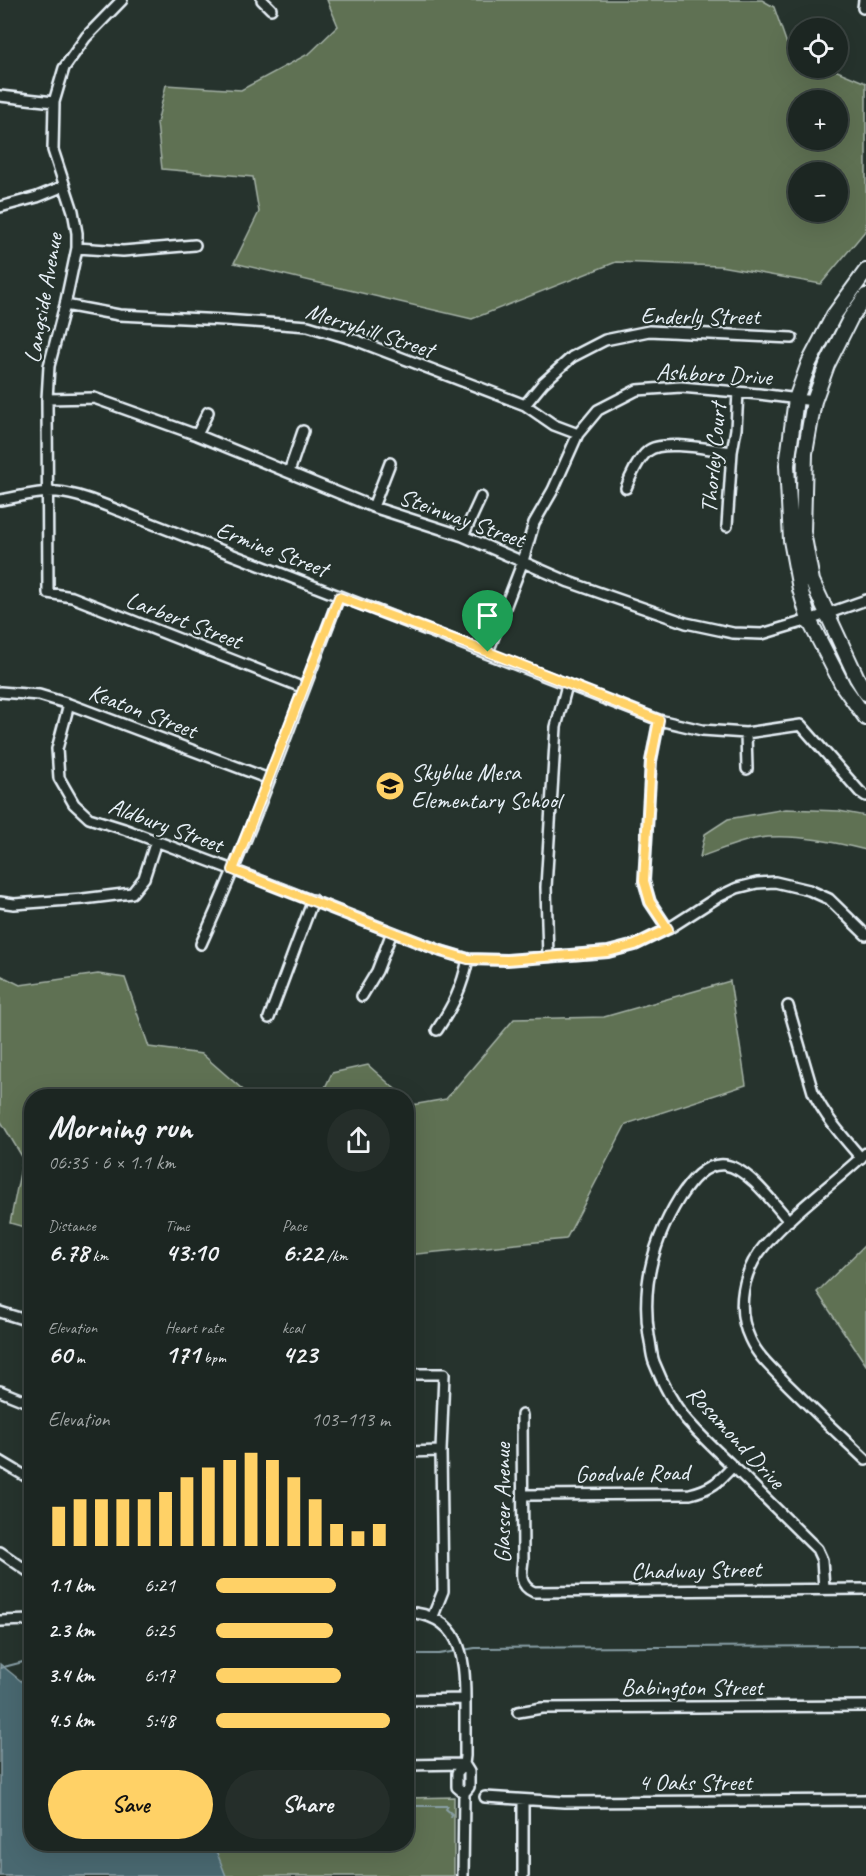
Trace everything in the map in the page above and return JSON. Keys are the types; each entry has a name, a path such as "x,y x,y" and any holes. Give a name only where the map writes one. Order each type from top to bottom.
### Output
{"main road":[{"path":"866,271 834,315 809,363 796,399 787,465 790,540 809,620 843,686 866,718"},
{"path":"866,296 851,316 827,364 814,401 805,453 803,532 812,581 856,678 866,693"}],"street":[{"name":"Langside Avenue","path":"48,593 47,399 49,366 65,305 77,233 73,211 53,150 54,102 64,68 86,37 122,0"},
{"path":"262,0 271,9"},
{"path":"0,96 54,102"},
{"path":"0,207 64,186"},
{"path":"76,248 123,251 195,245"},
{"name":"Merryhill Street","path":"65,305 119,315 308,326 355,340 525,405 554,425 578,434"},
{"name":"Enderly Street","path":"525,405 543,383 572,357 605,340 649,331 792,338"},
{"name":"Ashboro Drive","path":"488,652 523,561 534,523 553,490 578,434 598,410 637,390 681,387 814,401"},
{"name":"Thorley Court","path":"728,526 738,392"},
{"name":"Steinway Street","path":"47,399 94,398 197,435 373,507 463,536 569,582 686,623 733,633 762,634 866,600"},
{"path":"197,435 208,412"},
{"path":"289,472 303,431"},
{"path":"626,488 632,473 648,450 664,445 732,452"},
{"path":"373,507 390,463"},
{"name":"Ermine Street","path":"0,500 48,492 59,492 88,500 488,652 659,720 702,730 746,733 801,725 866,796"},
{"path":"463,536 481,497"},
{"name":"Larbert Street","path":"48,593 72,597 304,688"},
{"path":"201,944 233,870 339,597"},
{"path":"548,957 546,887 556,727 567,685"},
{"name":"Keaton Street","path":"0,692 39,695 69,704 269,779"},
{"name":"Aldbury Street","path":"69,704 57,749 59,778 74,804 89,818 313,900 441,951 468,959 507,960 608,952 635,945 668,929 718,897 736,888 757,883 775,882 809,890 829,899 866,935"},
{"path":"659,720 651,761 644,881 650,902 668,929"},
{"path":"746,733 747,769"},
{"path":"0,902 14,904 132,893 144,878 156,841"},
{"path":"269,1018 313,900"},
{"path":"362,996 377,971 392,932"},
{"path":"436,1030 461,990 468,959"},
{"path":"788,1006 813,1092 819,1105 833,1125 863,1155 764,1246 745,1282 743,1310 749,1338 757,1351 815,1413 866,1461"},
{"name":"Rosamond Drive","path":"789,1221 740,1170 725,1165 711,1167 701,1172 688,1185 667,1217 655,1244 649,1273 648,1327 653,1360 668,1391 685,1418 817,1549 822,1560 824,1588"},
{"path":"0,1312 24,1320"},
{"path":"414,1374 444,1374 441,1451 443,1591 432,1616"},
{"path":"0,1391 24,1401"},
{"name":"Glasser Avenue","path":"522,1415 521,1574 526,1589"},
{"path":"414,1452 441,1451"},
{"path":"0,1461 24,1475"},
{"name":"Goodvale Road","path":"523,1495 690,1494 706,1490 720,1481 733,1466"},
{"path":"0,1552 24,1568"},
{"name":"Chadway Street","path":"526,1589 534,1592 866,1589"},
{"path":"414,1613 432,1616 447,1628 457,1642 465,1666 465,1764 469,1772 469,1787 464,1792 463,1876"},
{"path":"0,1621 24,1620"},
{"path":"414,1700 465,1699"},
{"name":"Babington Street","path":"518,1713 542,1708 866,1706"},
{"path":"414,1764 465,1764"},
{"name":"4 Oaks Street","path":"484,1797 564,1802 866,1800"},
{"path":"523,1800 523,1876"}],"green space":[{"path":"327,0 762,0 774,7 788,47 788,78 848,78 848,76 866,83 866,230 821,284 720,266 616,262 472,319 234,263 259,212 253,177 162,169 157,123 166,85 241,90 310,53 338,26"},
{"path":"786,809 839,811 866,816 866,850 817,840 768,837 742,842 700,857 705,834 728,819"},
{"path":"98,974 125,978 149,1047 202,1054 242,1089 24,1089 24,1227 10,1223 23,1158 0,1120 0,975 20,985"},
{"path":"730,981 746,1085 626,1124 566,1239 414,1254 414,1105 446,1099 514,1019 604,1017"},
{"path":"368,1065 395,1089 324,1089 332,1073"},
{"path":"866,1244 866,1365 817,1292"},
{"path":"454,1797 454,1876 8,1876 27,1851 414,1851 414,1798"}],"water":[{"path":"0,1664 24,1683 24,1851 215,1851 226,1876 0,1876"}],"waterway":[{"path":"463,1650 475,1648 866,1646"},
{"path":"414,1654 457,1651"},
{"path":"0,1668 24,1662"},
{"path":"414,1806 448,1806 446,1809 452,1814 451,1817"}],"place":[{"name":"Skyblue Mesa Elementary School","path":"390,786"}],"route":[{"path":"339,597 488,652 659,720 651,761 644,881 650,902 668,929 635,945 608,952 507,960 468,959 441,951 233,870 339,597"}]}
